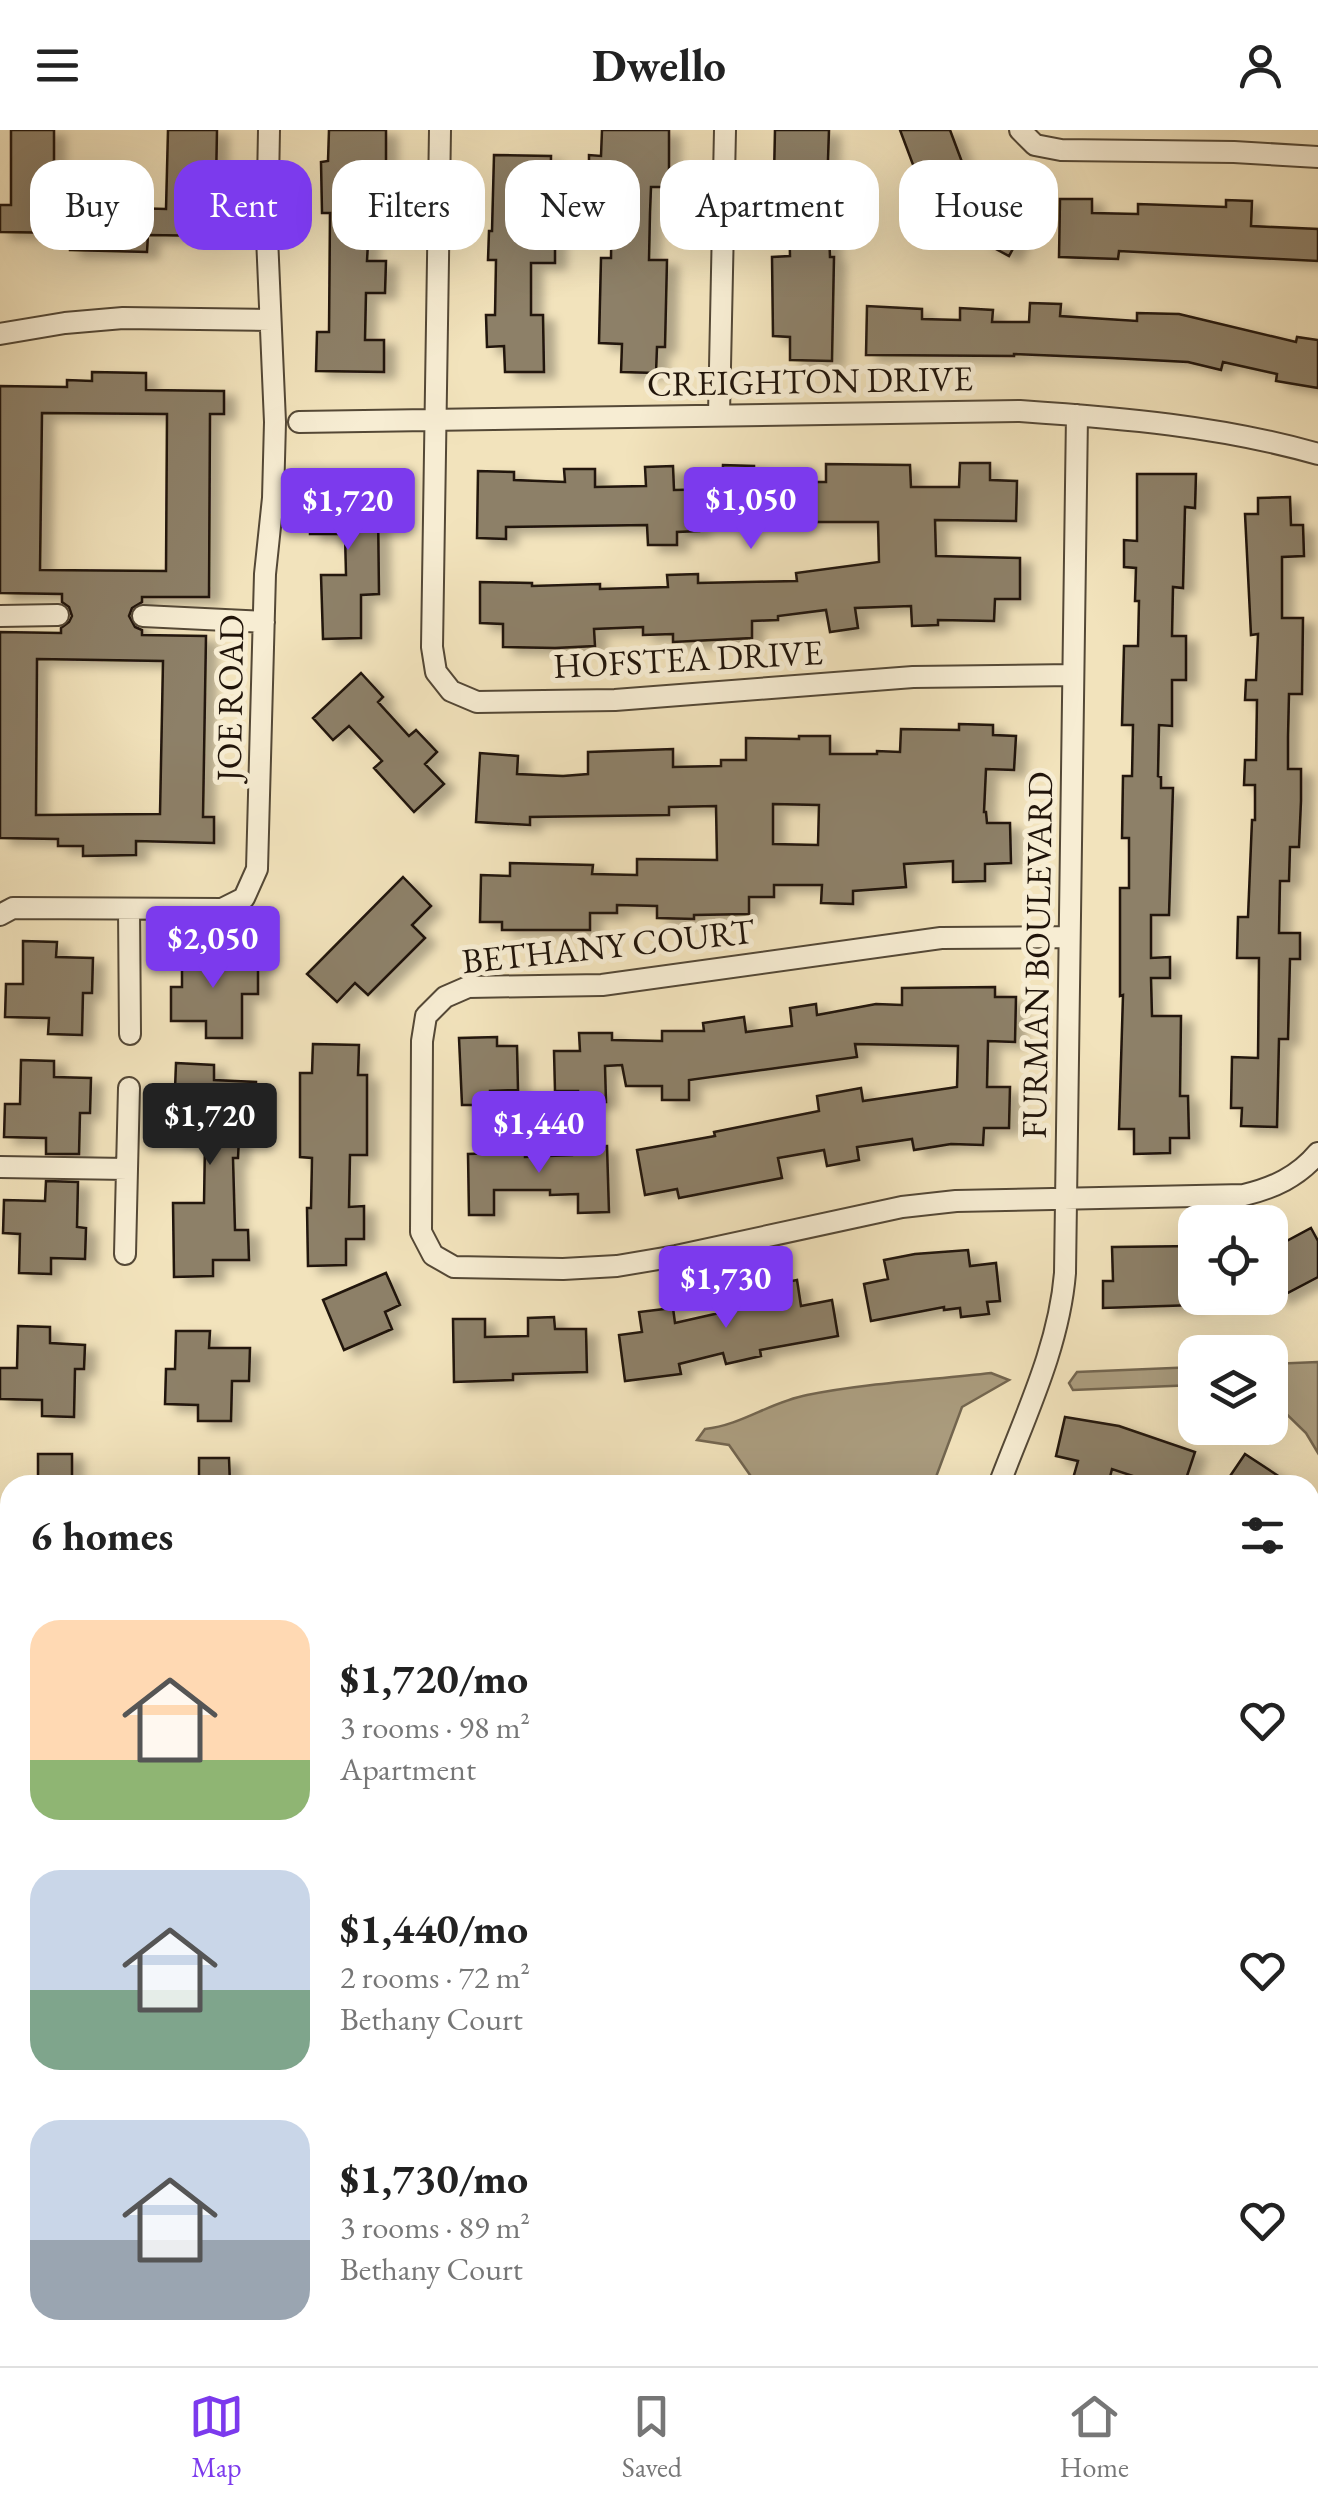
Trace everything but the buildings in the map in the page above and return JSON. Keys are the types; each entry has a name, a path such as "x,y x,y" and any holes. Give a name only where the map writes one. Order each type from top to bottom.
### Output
{"street":[{"name":"JOE ROAD","path":"0,915 13,908 222,908 244,898 257,869 264,622 275,441 269,130"},
{"path":"436,421 440,130"},
{"path":"720,414 725,130"},
{"path":"1020,130 1036,145 1061,150 1318,157"},
{"path":"0,334 124,318 270,320"},
{"name":"CREIGHTON DRIVE","path":"299,422 1020,412 1226,432 1318,454"},
{"name":"FURMAN BOULEVARD","path":"1003,1475 1054,1340 1062,1306 1077,415"},
{"name":"HOFSTEA DRIVE","path":"436,421 432,647 436,672 451,692 477,702 634,699 930,676 1073,675"},
{"path":"0,616 58,615"},
{"path":"143,616 264,622"},
{"path":"128,909 130,1034"},
{"name":"BETHANY COURT","path":"1068,937 942,938 679,976 602,985 468,988 444,997 426,1016 422,1040 420,1232 433,1255 454,1267 563,1270 617,1266 902,1207 956,1201 1244,1195 1283,1182 1318,1153"},
{"path":"125,1254 129,1088"},
{"path":"0,1167 127,1169"}],"shaded area":[{"path":"1318,1362 1318,1453 1306,1433 1288,1416 1288,1363"},
{"path":"1178,1368 1178,1386 1073,1390 1069,1383 1077,1372"},
{"path":"991,1373 1009,1380 962,1407 937,1475 750,1475 729,1445 697,1440 705,1429 807,1395"}]}
